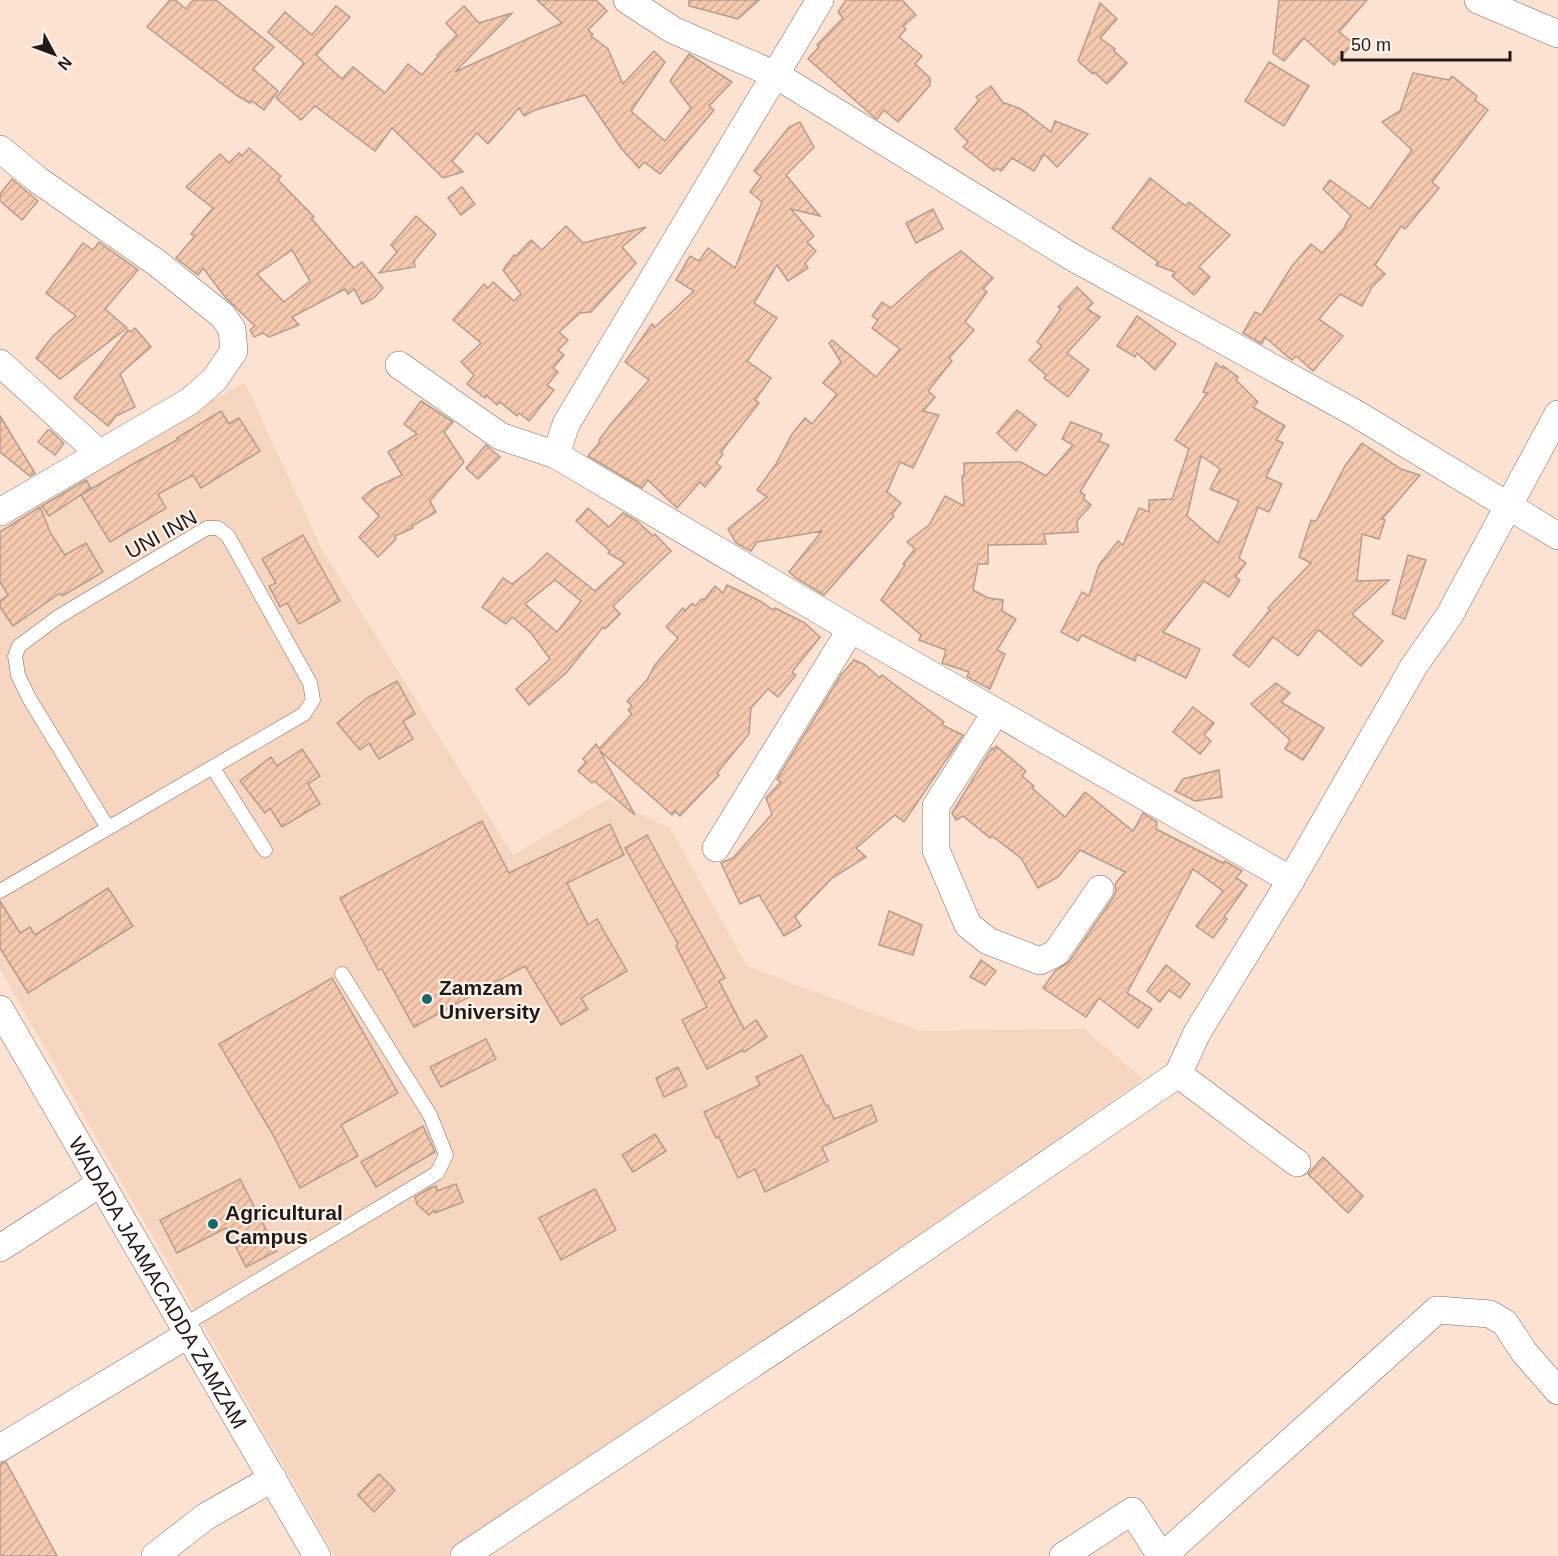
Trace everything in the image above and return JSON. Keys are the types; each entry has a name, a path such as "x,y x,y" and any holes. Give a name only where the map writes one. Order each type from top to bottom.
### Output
{"street":[{"path":"627,0 673,30 776,75 1072,257 1355,413 1558,536"},
{"path":"556,455 566,424 820,0"},
{"path":"1479,0 1558,34"},
{"path":"0,149 38,180 157,263 223,316 232,329 234,351 214,380 190,401 0,512"},
{"path":"0,363 99,453"},
{"path":"399,365 500,436 556,455 851,629 1291,880"},
{"path":"464,1556 846,1302 1178,1074 1197,1033 1291,880 1414,666 1449,616 1558,414"},
{"path":"716,848 851,629"},
{"path":"996,712 936,806 936,850 968,925 988,941 1040,962 1056,953 1100,889"},
{"name":"WADADA JAAMACADDA ZAMZAM","path":"4,1027 101,1183 317,1556"},
{"path":"1178,1074 1297,1162"},
{"path":"0,1248 101,1183"},
{"path":"1063,1556 1132,1511 1162,1556 1437,1310 1490,1314 1505,1323 1524,1352 1558,1391"},
{"path":"0,1448 187,1330"},
{"path":"155,1556 167,1549 205,1517 273,1478"}],"lane":[{"name":"UNI INN","path":"0,891 304,714 313,700 310,683 228,536 218,528 207,528 58,616 20,646 15,656 18,675 29,698 108,828"},
{"path":"213,768 266,850"},
{"path":"187,1330 437,1173 446,1155 430,1115 342,974"}],"shaded area":[{"name":"Zamzam University","path":"245,383 321,548 513,855 608,799 670,828 747,966 920,1031 1084,1029 1143,1079 456,1556 335,1556 0,969 0,515"}],"building":[{"path":"170,0 175,0 186,9 193,0 216,0 274,47 253,69 278,91 264,110 252,101 250,103 238,96 147,27"},
{"path":"537,0 596,0 607,11 588,30 593,34 591,36 608,49 623,84 654,51 665,62 631,111 665,141 691,108 670,81 689,54 732,82 709,106 714,110 660,174 644,162 639,168 621,148 585,95 535,110 524,116 519,108 488,144 477,133 452,161 463,172 443,178 392,128 375,151 315,106 301,120 276,98 304,63 268,32 285,12 312,35 336,6 350,17 316,55 342,79 353,67 385,93 408,64 422,75 437,55 457,35 446,23 464,6 479,23 512,13 455,72 562,23"},
{"path":"689,0 759,0 738,19 689,6"},
{"path":"846,0 902,0 916,15 903,26 906,29 899,37 922,56 915,64 930,78 930,85 898,122 884,110 877,119 874,117 808,59 819,47 817,45 843,18 838,12"},
{"path":"1279,0 1367,0 1339,32 1353,43 1334,65 1304,38 1284,61 1273,53"},
{"path":"1100,3 1117,19 1100,38 1115,49 1114,51 1127,63 1107,84 1078,61"},
{"path":"1269,62 1309,86 1284,126 1245,101"},
{"path":"1413,73 1449,80 1452,76 1477,96 1475,100 1488,110 1432,182 1439,188 1405,229 1401,226 1375,265 1385,274 1372,287 1362,306 1340,294 1319,319 1343,336 1313,371 1296,356 1292,360 1289,358 1265,337 1262,344 1243,333 1255,312 1261,315 1292,266 1311,244 1322,253 1346,226 1351,216 1323,189 1330,180 1370,209 1412,150 1382,122 1400,111"},
{"path":"991,86 1004,104 1021,109 1051,132 1055,121 1088,134 1057,167 1044,154 1034,171 1012,158 1001,171 997,168 994,171 963,147 968,142 955,129 979,100 976,97"},
{"path":"800,122 814,147 786,175 820,216 791,209 814,236 807,242 816,251 805,263 808,268 788,281 777,265 754,303 777,318 747,361 771,378 755,400 759,403 721,452 723,454 716,463 721,467 705,487 700,482 677,508 648,480 642,488 588,456 611,424 649,380 625,362 652,324 655,327 694,291 676,280 690,256 699,261 708,248 735,268 762,202 750,192 761,177 754,171 789,127"},
{"path":"249,148 281,176 278,180 314,217 311,218 354,268 362,262 383,288 374,298 362,304 354,289 348,294 345,289 292,317 299,325 269,337 263,333 254,337 250,330 255,326 226,298 203,268 198,275 176,258 195,236 191,234 213,208 186,187 220,154 229,163 239,153 242,156","holes":["292,250 310,281 284,302 257,274"]},
{"path":"1150,178 1186,206 1189,202 1230,235 1199,267 1210,277 1194,295 1172,276 1175,272 1156,265 1158,262 1112,228"},
{"path":"12,179 38,201 22,220 0,201 0,194"},
{"path":"462,187 475,204 461,215 448,198"},
{"path":"933,209 943,229 916,243 906,223"},
{"path":"416,216 436,234 414,261 415,267 379,273 397,252 391,245"},
{"path":"566,226 583,243 646,227 622,247 636,263 591,312 580,313 559,332 568,340 558,350 564,355 553,368 558,372 547,385 554,390 529,421 519,413 517,416 500,402 497,405 486,395 485,398 467,384 474,375 461,362 481,343 453,320 484,284 488,288 493,282 514,301 521,294 503,270 514,255 516,256 531,240 542,250"},
{"path":"99,242 138,270 105,309 127,328 60,379 36,358 53,336 76,316 46,293 83,243 93,250"},
{"path":"961,251 993,278 983,289 987,292 965,322 974,330 949,358 952,361 928,391 935,397 923,411 939,415 913,468 900,462 887,492 901,503 892,514 894,516 824,595 789,572 822,531 757,542 751,551 736,543 728,529 767,497 757,490 776,464 792,434 805,418 812,424 837,394 823,383 841,362 829,343 832,340 876,377 900,349 872,328 878,320 872,316 882,302 891,308 931,272"},
{"path":"1077,287 1093,303 1087,309 1100,317 1067,353 1089,370 1068,397 1044,378 1046,375 1029,360 1042,346 1037,342 1061,309 1058,307"},
{"path":"1137,316 1176,344 1155,370 1137,353 1135,357 1117,346"},
{"path":"135,328 151,347 120,374 135,407 116,416 108,426 74,398 128,330 131,332"},
{"path":"1216,363 1238,377 1236,380 1258,402 1253,407 1285,426 1276,440 1283,443 1266,477 1282,484 1269,512 1258,507 1239,558 1246,563 1235,577 1240,580 1229,597 1204,581 1163,632 1200,649 1186,678 1137,654 1135,661 1082,635 1078,641 1061,632 1082,592 1089,596 1099,565 1118,541 1123,545 1139,508 1149,512 1149,500 1172,499 1189,449 1175,440 1207,393 1203,392","holes":["1201,456 1220,469 1210,489 1239,501 1218,543 1187,516"]},
{"path":"421,401 453,422 444,432 464,462 430,501 436,512 412,526 413,528 395,536 396,539 378,557 359,537 379,516 362,498 374,488 402,475 388,452 417,434 404,424"},
{"path":"1017,410 1036,425 1016,451 997,433"},
{"path":"221,411 229,424 239,418 260,451 201,488 193,475 158,494 166,508 110,542 81,495 179,439 177,438"},
{"path":"0,416 35,473 30,476 0,452"},
{"path":"1071,422 1102,434 1099,441 1109,445 1080,492 1085,495 1083,498 1091,505 1077,521 1078,532 1044,534 1046,544 988,545 988,564 978,564 973,590 988,598 1003,600 1002,611 1016,619 997,650 1005,654 990,689 967,677 969,672 942,663 946,650 919,640 921,635 881,600 915,549 907,542 929,525 945,496 964,506 962,476 964,476 964,463 1021,462 1046,476 1073,445 1062,439"},
{"path":"48,430 64,443 55,455 38,442"},
{"path":"1362,443 1401,469 1420,475 1382,519 1385,520 1379,539 1362,534 1357,581 1389,580 1352,614 1383,641 1361,666 1318,630 1298,656 1273,637 1249,667 1233,655 1270,610 1268,608 1311,563 1299,557 1311,520 1316,521 1345,466"},
{"path":"486,445 500,457 478,479 466,468"},
{"path":"86,480 91,488 49,516 42,506"},
{"path":"40,507 51,534 65,555 86,543 103,572 62,596 60,593 13,626 0,607 0,601 8,595 0,582 0,532"},
{"path":"588,508 609,527 623,513 637,521 653,536 655,534 671,551 613,606 620,614 605,629 603,627 566,673 529,705 516,689 550,659 531,633 512,617 506,624 482,607 503,578 512,584 547,553 595,591 625,563 608,553 610,551 576,521","holes":["555,580 581,601 557,632 525,604"]},
{"path":"303,535 340,601 299,624 287,603 280,607 269,586 276,583 262,559"},
{"path":"1408,555 1426,560 1405,619 1392,614"},
{"path":"727,585 773,610 775,608 805,623 820,637 792,672 796,675 778,697 768,689 751,708 749,734 717,773 719,775 680,816 675,811 672,815 600,751 635,815 594,781 592,783 578,771 586,762 583,759 596,744 599,749 632,714 628,710 632,706 627,701 647,680 655,665 678,638 666,627 683,608 685,611 692,603 695,606 702,599 704,600 715,586 723,593"},
{"path":"854,660 865,665 880,678 882,675 944,722 942,725 963,735 904,822 895,815 856,848 866,857 832,878 795,917 801,926 784,936 759,895 740,904 721,863 733,858 772,814 766,798 781,782 777,779 841,675"},
{"path":"397,681 415,714 403,721 413,739 379,759 369,743 360,750 337,723 367,698"},
{"path":"1276,683 1290,693 1281,702 1324,728 1303,760 1285,749 1290,740 1251,704"},
{"path":"1193,707 1214,723 1204,735 1211,741 1200,754 1173,732"},
{"path":"996,746 1026,771 1022,776 1034,786 1032,788 1065,817 1085,792 1133,831 1143,813 1157,822 1156,829 1242,871 1236,878 1247,885 1224,917 1227,919 1213,938 1196,926 1223,891 1193,869 1127,993 1152,1009 1138,1028 1099,998 1086,1017 1043,988 1055,971 1069,962 1113,898 1116,891 1115,884 1125,872 1080,850 1058,877 1038,888 1021,858 992,836 990,838 963,816 956,820 952,813 992,748 994,750"},
{"path":"302,749 320,776 308,784 320,804 282,827 270,808 265,813 240,781 271,757 277,766"},
{"path":"1219,770 1222,797 1195,801 1175,791 1183,779"},
{"path":"482,821 509,873 610,824 624,855 567,883 588,925 597,919 627,971 581,998 588,1009 561,1025 525,966 414,1027 382,969 378,970 340,898"},
{"path":"647,835 725,978 719,981 744,1029 756,1020 767,1037 744,1052 743,1050 707,1069 682,1020 707,1007 676,946 678,944 625,848"},
{"path":"108,888 133,926 28,993 0,948 0,901 20,933 30,927 35,935"},
{"path":"889,911 922,925 913,955 879,945"},
{"path":"981,960 996,971 985,985 970,977"},
{"path":"1166,965 1190,984 1180,998 1169,990 1160,1002 1147,991"},
{"path":"332,978 398,1093 341,1125 358,1156 300,1188 272,1133 219,1044"},
{"path":"486,1039 496,1059 441,1087 430,1067"},
{"path":"802,1055 834,1119 871,1105 877,1121 822,1147 828,1161 765,1192 755,1169 738,1178 719,1137 716,1138 704,1112 760,1085 756,1077"},
{"path":"678,1067 687,1086 664,1097 656,1078"},
{"path":"423,1126 435,1152 376,1187 361,1162"},
{"path":"655,1134 666,1151 633,1172 622,1155"},
{"path":"1323,1157 1363,1196 1348,1213 1308,1174"},
{"name":"Agricultural Campus","path":"240,1179 277,1251 246,1267 226,1228 177,1253 160,1220"},
{"path":"456,1184 463,1202 435,1213 434,1210 429,1215 417,1204 415,1197 430,1188 436,1186 437,1191"},
{"path":"595,1189 616,1230 561,1260 539,1218"},
{"path":"6,1462 57,1556 0,1556 0,1464"},
{"path":"379,1474 395,1490 374,1512 358,1495"}],"place":[{"name":"Zamzam University","path":"427,999"},
{"name":"Agricultural Campus","path":"213,1224"}]}
